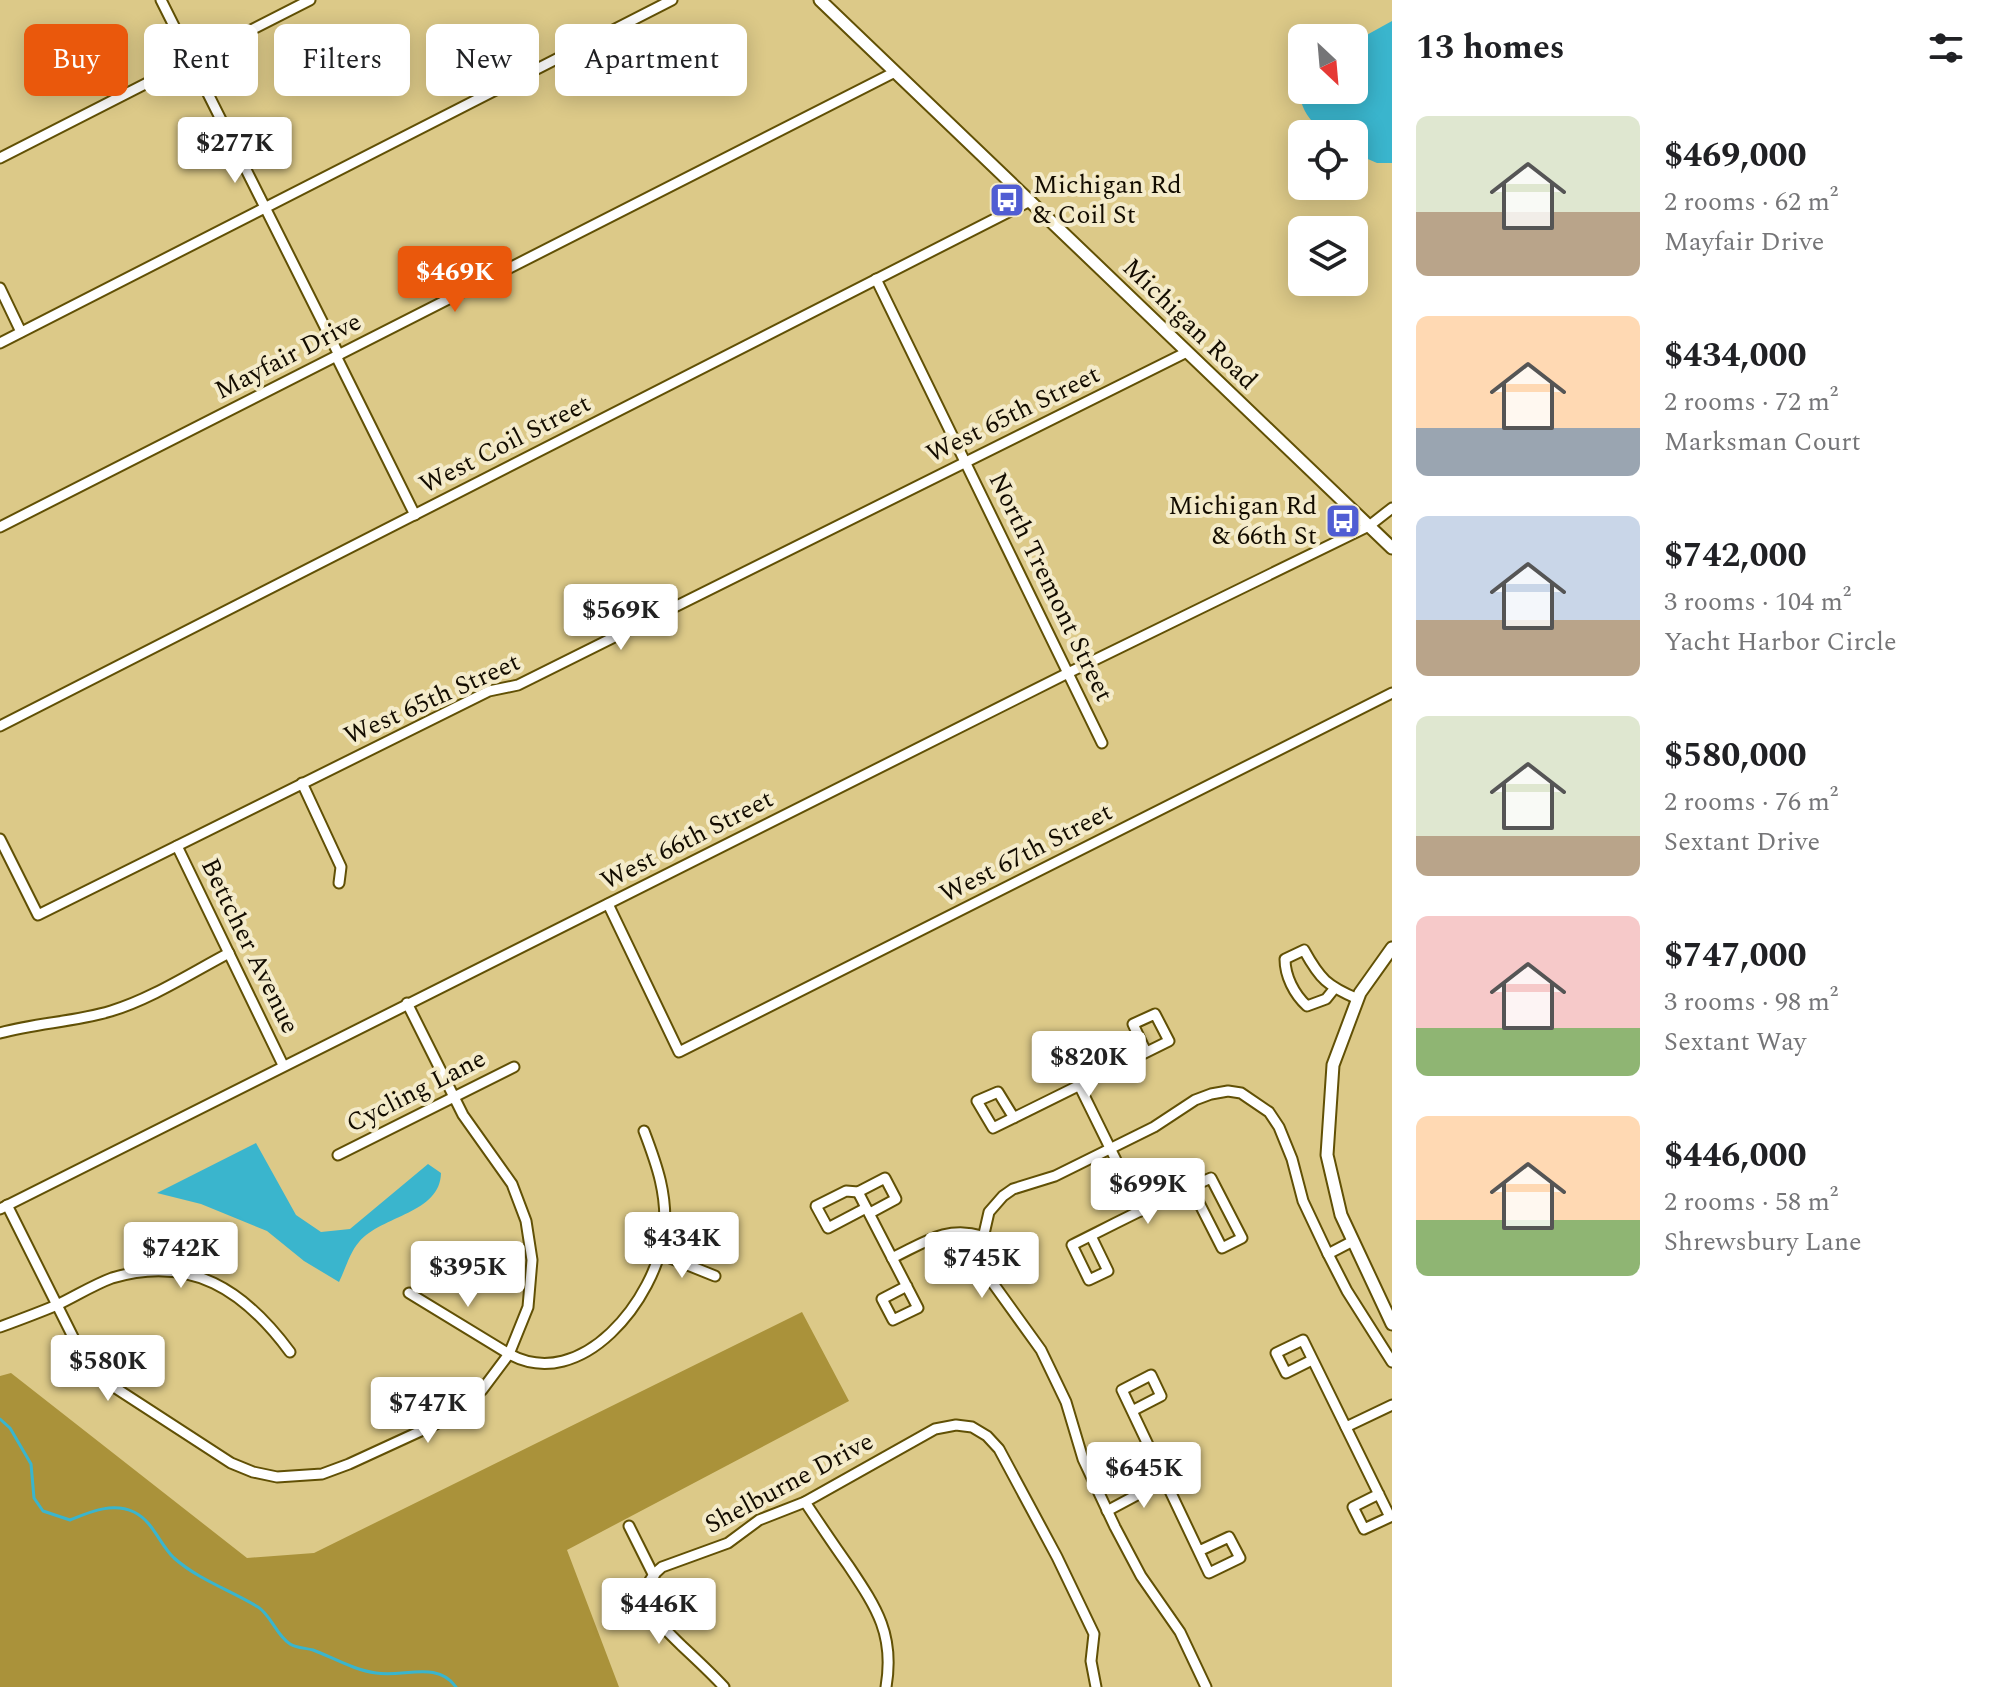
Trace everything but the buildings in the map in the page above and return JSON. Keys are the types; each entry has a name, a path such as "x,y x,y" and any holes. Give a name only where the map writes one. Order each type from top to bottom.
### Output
{"main road":[{"name":"Michigan Road","path":"820,0 1392,548"},
{"path":"1392,948 1358,999 1333,1065 1327,1155 1341,1215 1392,1324"}],"street":[{"path":"161,0 172,24"},
{"path":"258,26 310,0"},
{"path":"0,343 672,0"},
{"name":"Mayfair Drive","path":"0,527 895,72"},
{"path":"0,158 144,84"},
{"path":"208,96 415,515"},
{"name":"West Coil Street","path":"0,726 1030,201"},
{"name":"North Tremont Street","path":"876,279 1102,743"},
{"path":"0,288 21,332"},
{"name":"West 65th Street","path":"0,839 38,915 489,691 518,685 1187,352"},
{"name":"West 66th Street","path":"4,1207 1068,673 1369,526 1392,508"},
{"name":"West 67th Street","path":"608,904 679,1052 1392,693"},
{"path":"302,783 341,867 339,883"},
{"name":"Bettcher Avenue","path":"177,846 283,1065"},
{"path":"1334,989 1326,999 1307,1006 1298,998 1286,973 1285,959 1304,950 1318,975 1334,989 1358,999"},
{"path":"0,1033 115,1010 229,953"},
{"path":"4,1207 86,1357 101,1376 224,1459 269,1476 308,1476 338,1469 436,1424 473,1398 509,1354 530,1295 532,1260 529,1233 512,1184 466,1120 407,1003"},
{"path":"1014,1118 1146,1052"},
{"name":"Cycling Lane","path":"338,1155 514,1067"},
{"path":"1079,1085 1141,1211"},
{"path":"1206,1687 1180,1632 1138,1571 1107,1511 1078,1448 1064,1397 1041,1350 989,1279 981,1256 982,1236 989,1212 1013,1189 1055,1176 1154,1127 1195,1100 1228,1091 1241,1093 1269,1112 1279,1127 1292,1159 1303,1201 1328,1254 1347,1291 1392,1362"},
{"path":"409,1293 509,1354 530,1362 565,1360 590,1348 631,1311 651,1280 660,1254 665,1222 663,1190 644,1131"},
{"path":"885,1178 896,1199 828,1228 816,1206 846,1191 858,1192 885,1178"},
{"path":"1091,1236 1108,1271 1089,1280 1072,1245 1141,1211 1191,1187 1211,1178 1242,1238 1222,1248 1191,1187"},
{"path":"858,1192 868,1210 892,1258 907,1286 918,1308 893,1320 882,1299 907,1286"},
{"path":"892,1258 950,1232 966,1231 982,1236"},
{"path":"1328,1254 1353,1241"},
{"path":"660,1254 715,1276"},
{"path":"0,1327 57,1305 104,1282 153,1271 188,1275 238,1296 262,1316 290,1352"},
{"path":"1312,1360 1379,1494"},
{"path":"1346,1427 1392,1405"},
{"path":"1132,1411 1209,1573 1240,1558 1229,1537 1199,1551"},
{"name":"Shelburne Drive","path":"651,1580 662,1567 728,1543 759,1520 805,1502 935,1429 956,1425 976,1429 997,1446 1094,1634 1091,1657 1096,1687"},
{"path":"1107,1511 1165,1480"},
{"path":"805,1502 871,1600 881,1620 888,1649 886,1687"},
{"path":"629,1526 651,1580 647,1601 652,1615 724,1687"}],"shaded area":[{"path":"802,1312 849,1401 567,1550 619,1687 0,1687 0,1376 11,1373 247,1558 314,1553"}],"water":[{"path":"1392,21 1392,163 1377,163 1368,159 1368,120 1311,120 1302,104 1368,104 1368,34"},
{"path":"256,1143 296,1215 321,1232 350,1229 428,1164 441,1173 438,1187 421,1206 381,1226 359,1242 339,1282 304,1261 267,1231 201,1204 157,1193"}],"waterway":[{"path":"0,1419 10,1428 31,1464 34,1498 43,1511 70,1520 109,1508 134,1512 147,1521 174,1558 204,1579 258,1607 292,1645 368,1671 439,1674 456,1687"}],"place":[{"name":"Michigan Rd & Coil St","path":"1007,200"},
{"name":"Michigan Rd & 66th St","path":"1343,521"}]}
